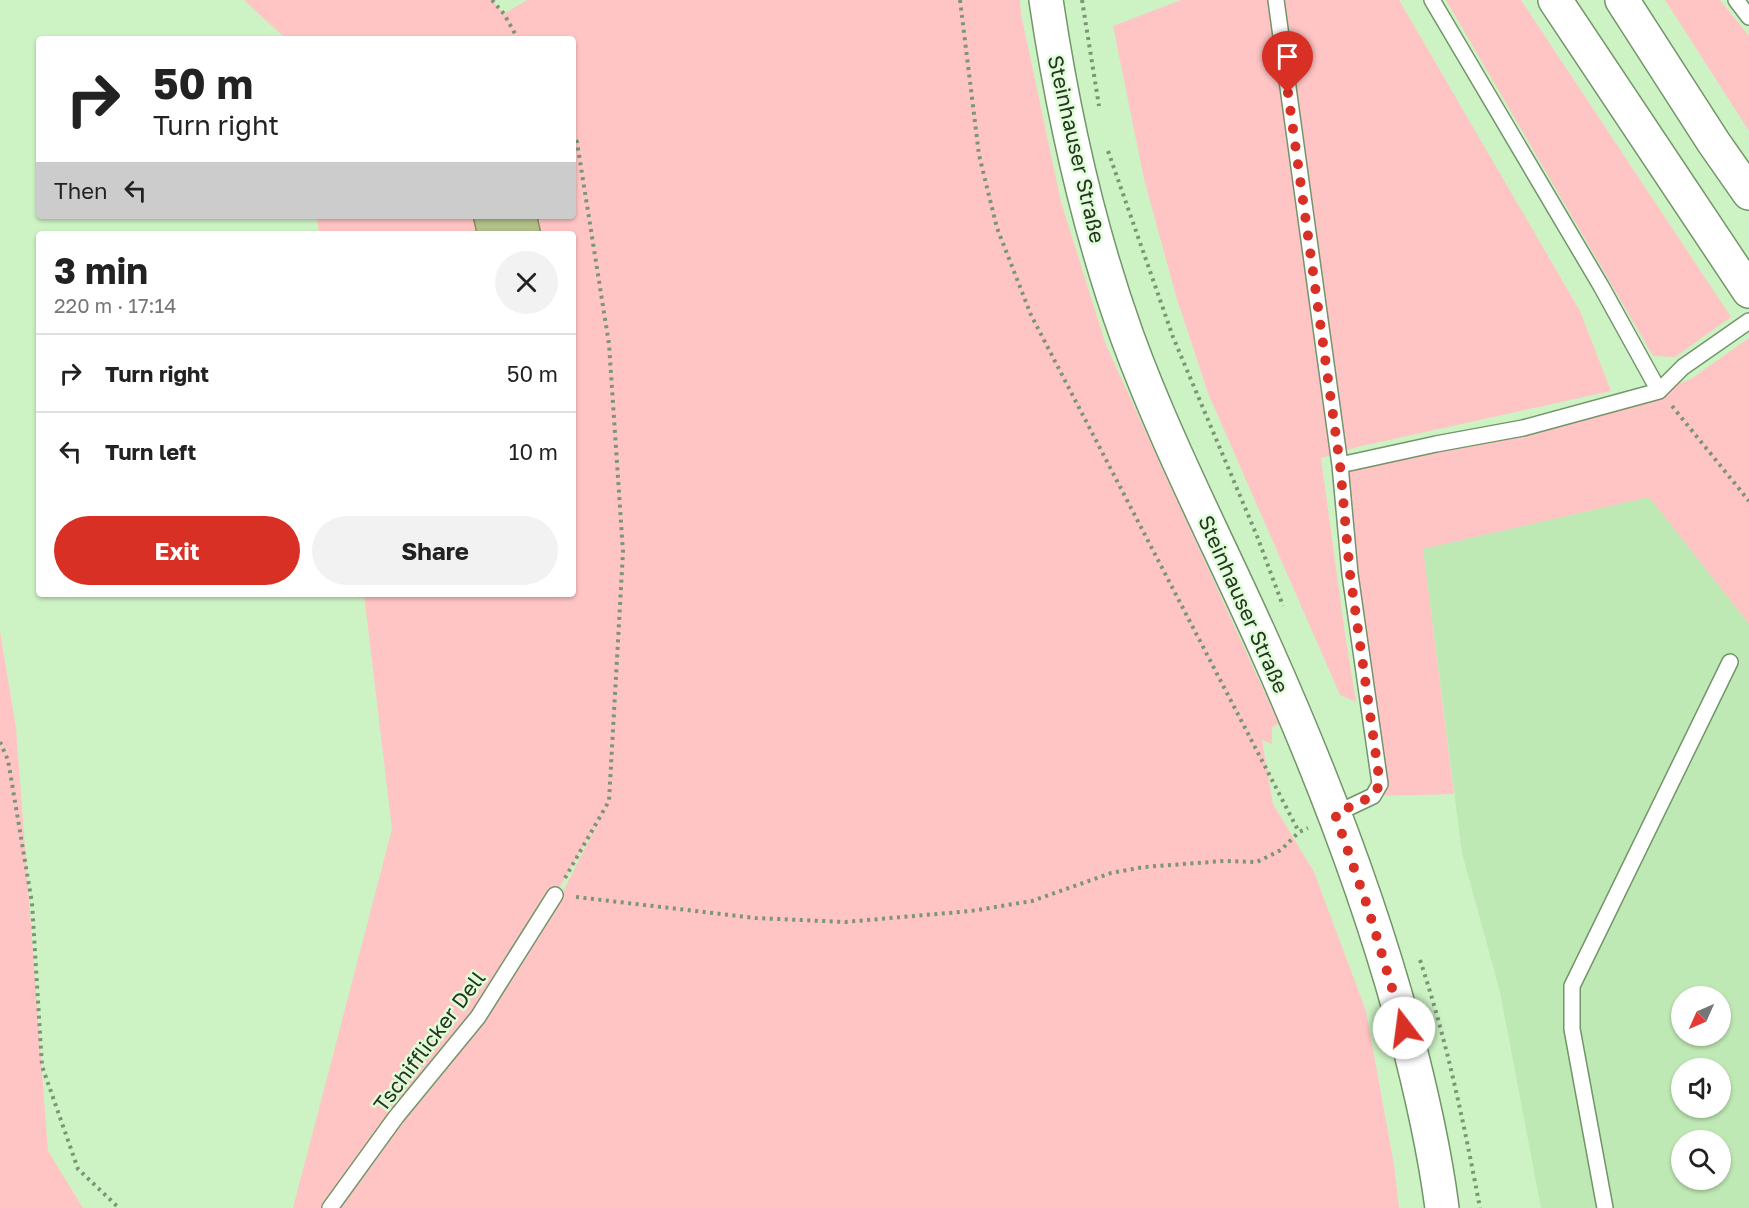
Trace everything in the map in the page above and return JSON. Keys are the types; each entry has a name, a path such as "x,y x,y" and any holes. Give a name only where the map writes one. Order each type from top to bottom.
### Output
{"main road":[{"name":"Steinhauser Straße","path":"1046,0 1078,171 1127,336 1167,436 1265,647 1335,814 1382,952 1422,1092 1442,1208"},
{"path":"1555,0 1749,291"},
{"path":"1622,0 1749,193"}],"lane":[{"path":"1276,0 1340,465 1350,574 1380,784 1373,796 1335,814"},
{"path":"1432,0 1601,286 1659,391"},
{"path":"1736,0 1749,17"},
{"path":"1340,465 1523,428 1659,391 1683,368 1749,321"},
{"path":"1605,1208 1572,1029 1572,986 1730,662"},
{"name":"Tschifflicker Dell","path":"330,1208 396,1118 478,1017 555,895"}],"path":[{"path":"492,0 504,14 516,36"},
{"path":"576,140 609,344 623,552 609,801 555,895 766,919 845,921 971,911 1032,901 1111,873 1144,867 1224,861 1257,862 1281,850 1299,832 1031,315 998,228 979,155 960,0"},
{"path":"1082,0 1100,116"},
{"path":"1108,150 1173,337 1257,536 1286,615"},
{"path":"1659,391 1749,501"},
{"path":"0,742 8,760 32,903 42,1066 78,1169 120,1208"}],"shaded area":[{"path":"244,0 492,0 504,14 527,0 1020,0 1021,14 1061,202 1106,345 1279,724 1272,727 1272,744 1262,740 1273,804 1314,872 1366,1011 1394,1165 1399,1208 293,1208 392,829 364,597 576,597 576,231 319,231 317,219 576,219 576,36 283,36","holes":["601,816 559,900 555,895"]},
{"path":"1181,0 1399,0 1580,311 1611,391 1357,447 1321,458 1356,702 1340,695 1208,393 1176,296 1144,179 1113,26"},
{"path":"1446,0 1521,0 1731,317 1675,357 1653,356"},
{"path":"1665,0 1720,0 1749,36 1749,131"},
{"path":"1749,338 1749,624 1649,497 1423,549 1454,794 1373,796 1380,784 1340,465 1659,391 1691,379"},
{"path":"1649,497 1749,624 1749,1208 1541,1208 1500,992 1462,853 1423,549"},
{"path":"0,631 16,728 48,1151 83,1208 0,1208"}],"building":[{"path":"474,219 538,219 540,231 476,231"}],"route":[{"path":"1288,93 1340,465 1350,574 1380,784 1373,796 1335,814 1368,908 1404,1028"}]}
